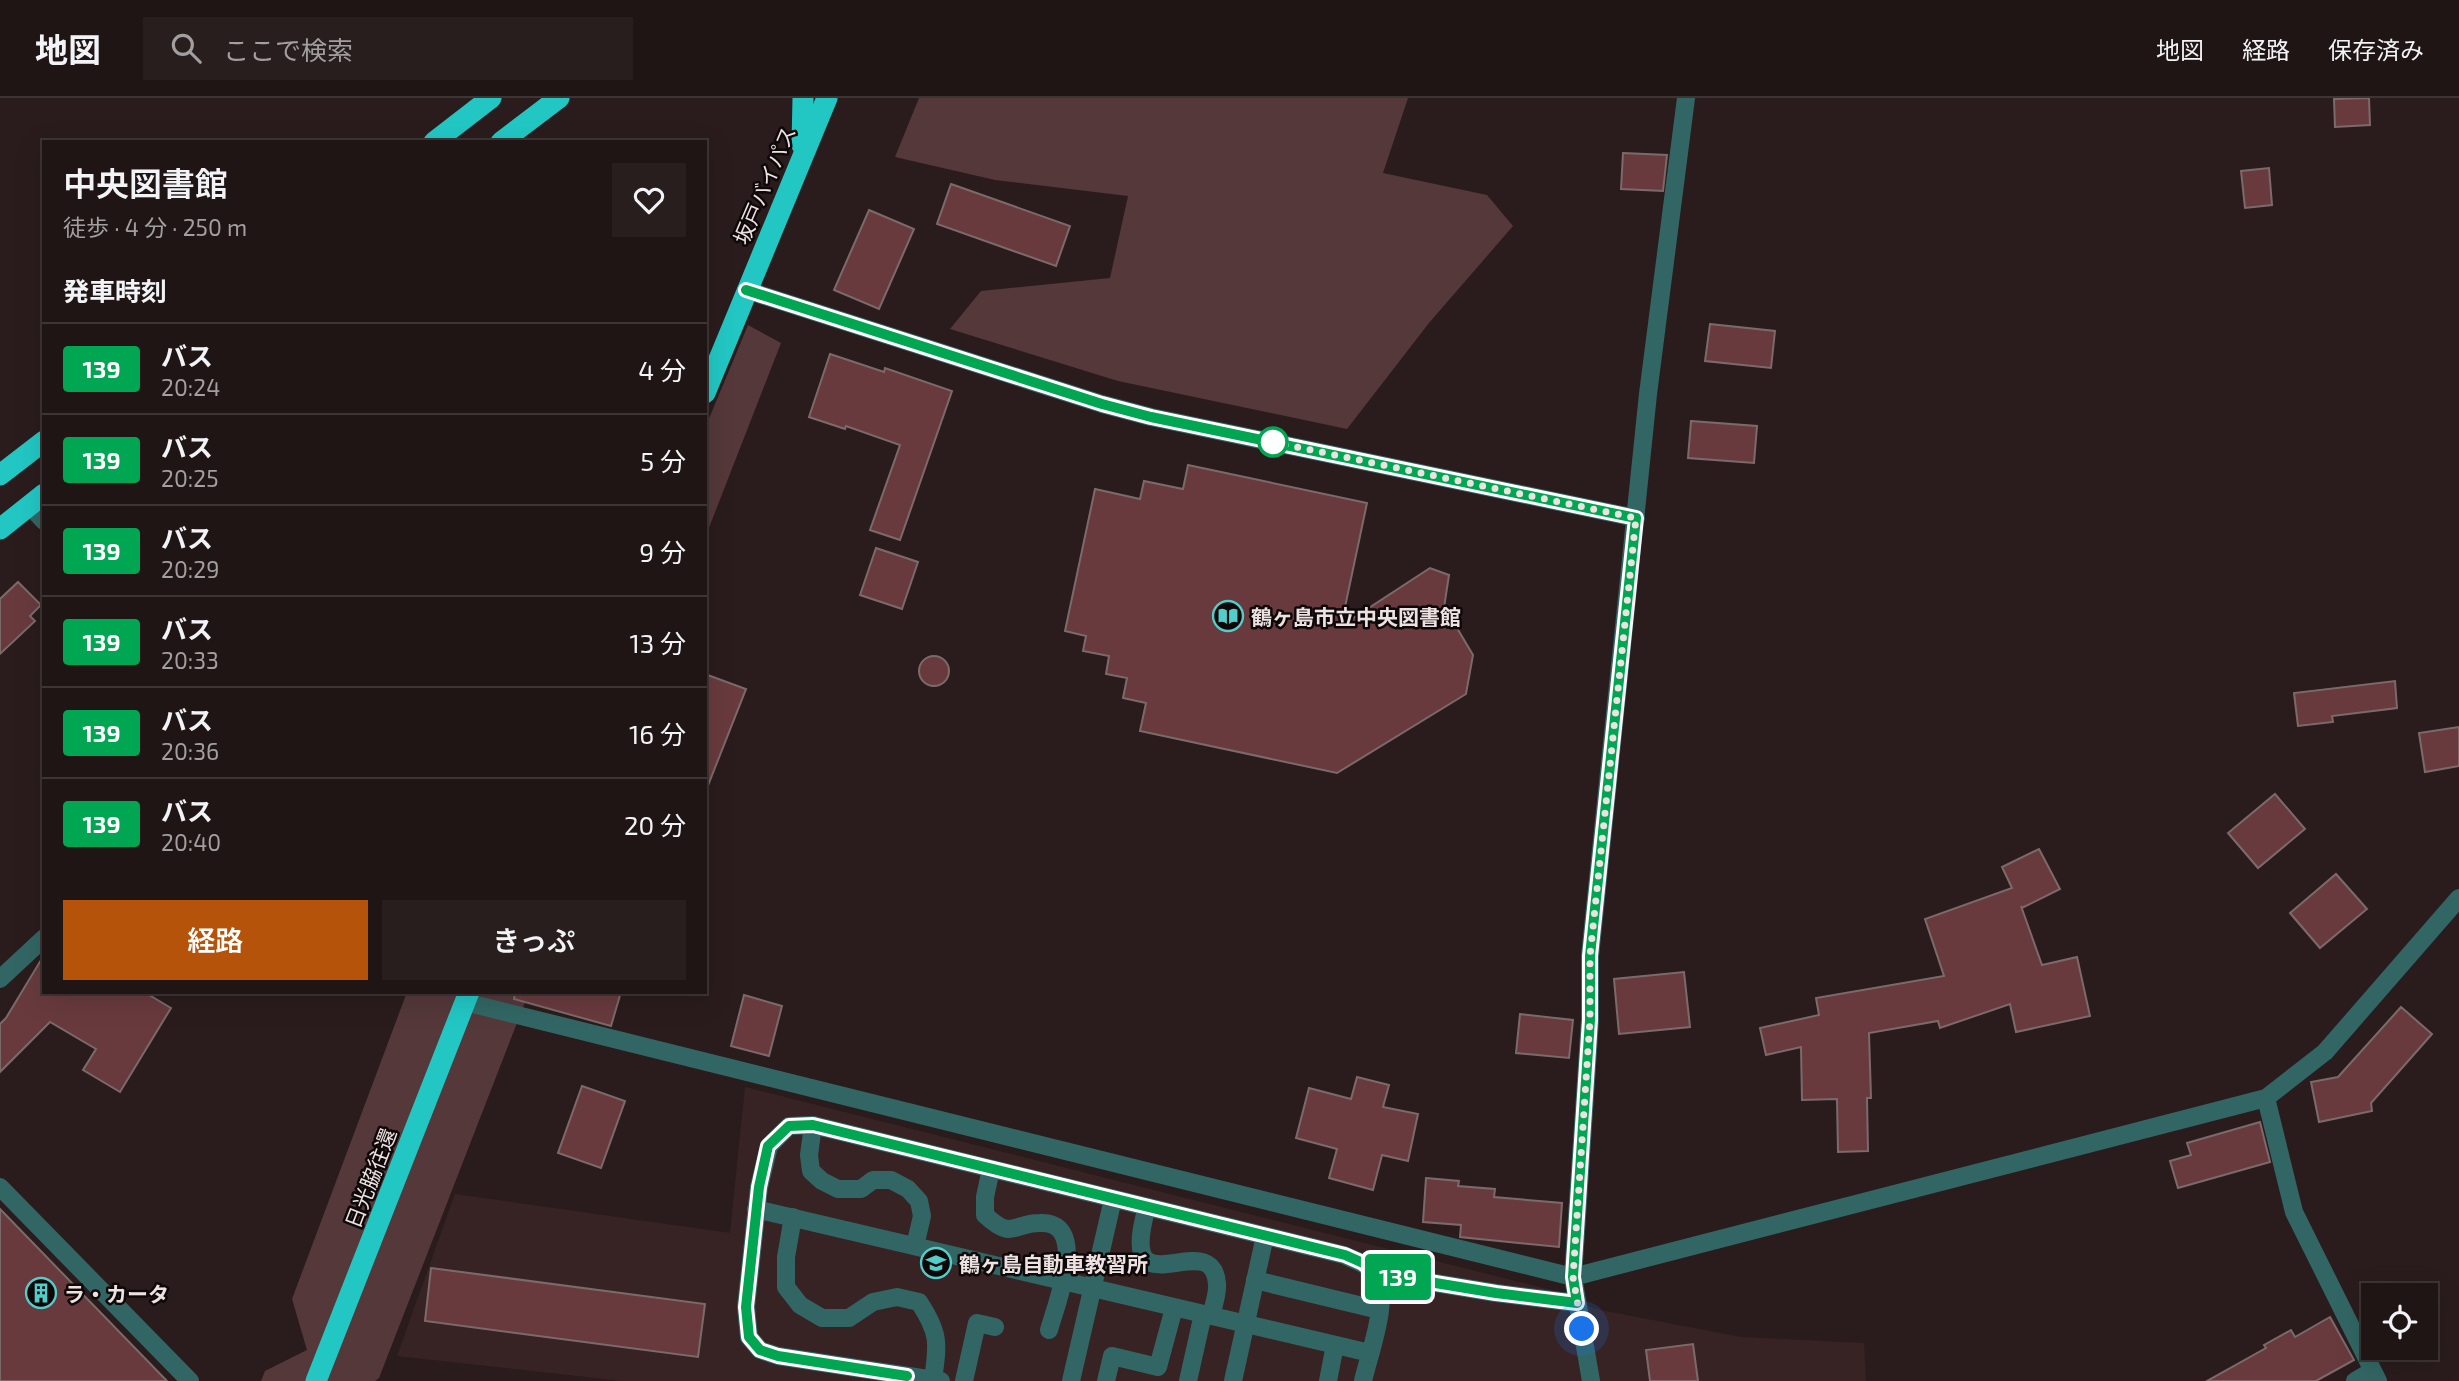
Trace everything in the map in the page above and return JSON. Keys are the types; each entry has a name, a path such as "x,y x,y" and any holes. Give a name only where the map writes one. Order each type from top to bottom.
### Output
{"highway":[{"path":"437,140 491,98"},
{"path":"504,140 559,98"},
{"path":"801,161 803,98"},
{"name":"坂戸バイパス","path":"746,290 827,98"},
{"path":"707,388 746,290"},
{"path":"1,473 42,442"},
{"path":"0,529 36,499"},
{"name":"日光脇往還","path":"316,1381 467,997"}],"street":[{"path":"1591,1381 1573,1277 1590,1020 1590,956 1648,394 1686,98"},
{"path":"746,290 1102,404 1151,417 1636,518"},
{"path":"36,499 42,516"},
{"path":"467,997 1573,1277 2266,1098 2325,1052 2459,898"},
{"path":"0,979 42,939"},
{"path":"2266,1098 2294,1212 2375,1376 2355,1381"},
{"path":"793,1217 786,1257 786,1287 800,1306 822,1318 849,1318 873,1302 897,1297 919,1302 931,1320 938,1342 937,1380 778,1356 760,1350 749,1337 746,1307 756,1209 768,1146 789,1126 813,1125 1345,1255 1363,1263 1375,1273 1577,1303"},
{"path":"813,1125 808,1155 811,1171 822,1181 838,1189 861,1189 873,1180 891,1180 908,1189 919,1201 922,1216 915,1246"},
{"path":"991,1169 985,1197 985,1215 997,1226 1014,1230 1041,1222 1058,1227 1067,1241 1069,1256 1049,1329"},
{"path":"0,1186 190,1381"},
{"path":"1071,1381 1113,1199"},
{"path":"1147,1207 1139,1240 1144,1258 1154,1265 1197,1261 1207,1265 1215,1274 1218,1286 1188,1381"},
{"path":"756,1209 1370,1353"},
{"path":"1233,1381 1265,1236"},
{"path":"1363,1381 1382,1293 1375,1273"},
{"path":"1255,1280 1379,1310"},
{"path":"1106,1381 1112,1356 1158,1367 1174,1308"},
{"path":"964,1381 977,1323 995,1327"},
{"path":"1328,1381 1335,1345"}],"shaded area":[{"path":"919,98 1408,98 1383,173 1487,195 1513,226 1429,323 1347,429 1118,381 950,329 981,291 1110,278 1128,196 995,180 895,157"},
{"path":"748,325 781,343 707,533 707,423"},
{"path":"406,994 528,994 379,1378 375,1381 261,1381 265,1371 307,1350 292,1299"},
{"name":"鶴ヶ島自動車教習所","path":"745,1087 1559,1292 1595,1309 1741,1337 1864,1343 1866,1381 622,1381 397,1356 455,1194 730,1233"}],"building":[{"path":"2369,98 2370,125 2335,127 2334,99"},
{"path":"1623,153 1667,155 1663,191 1621,189"},
{"path":"2269,168 2272,205 2245,208 2241,171"},
{"path":"951,184 1070,226 1056,266 937,224"},
{"path":"869,210 914,229 879,309 834,290"},
{"path":"1710,324 1775,331 1771,368 1705,361"},
{"path":"830,354 884,372 885,368 952,391 900,540 870,530 900,445 846,426 845,429 809,417"},
{"path":"1691,421 1757,426 1754,463 1688,458"},
{"path":"1188,465 1367,503 1341,626 1430,568 1449,575 1442,621 1454,623 1473,655 1466,694 1337,773 1140,731 1146,703 1123,698 1127,678 1106,674 1109,656 1083,651 1086,636 1065,631 1095,489 1140,499 1144,481 1183,489"},
{"path":"876,548 918,562 902,609 860,595"},
{"path":"18,582 41,605 30,616 35,621 0,654 0,599"},
{"path":"934,656 945,660 949,671 945,682 934,686 923,682 919,671 923,660"},
{"path":"707,675 746,689 707,788"},
{"path":"2395,681 2397,708 2332,716 2333,722 2298,726 2294,693"},
{"path":"2459,727 2459,766 2425,772 2419,733"},
{"path":"2275,794 2305,829 2258,868 2228,833"},
{"path":"2039,849 2060,889 2022,908 2021,906 2042,965 2077,957 2090,1016 2016,1032 2010,1004 1940,1028 1938,1021 1869,1033 1871,1098 1867,1098 1868,1151 1838,1152 1837,1099 1802,1100 1801,1047 1766,1055 1760,1028 1819,1015 1816,998 1944,976 1925,919 2012,888 2002,867"},
{"path":"2336,874 2367,909 2320,948 2290,913"},
{"path":"42,958 42,994 147,994 171,1008 120,1092 83,1070 96,1049 50,1022 0,1072 0,1024"},
{"path":"1684,972 1690,1027 1619,1034 1614,979"},
{"path":"515,994 620,994 611,1026 514,999"},
{"path":"744,995 782,1006 769,1056 731,1046"},
{"path":"2401,1007 2432,1034 2371,1103 2372,1111 2319,1122 2311,1082 2338,1077"},
{"path":"1520,1014 1573,1020 1569,1058 1516,1053"},
{"path":"1357,1077 1389,1085 1383,1107 1418,1114 1408,1161 1382,1155 1373,1190 1329,1178 1337,1149 1296,1138 1309,1088 1351,1099"},
{"path":"582,1086 625,1101 601,1168 558,1153"},
{"path":"2260,1122 2270,1162 2178,1188 2170,1161 2191,1155 2187,1143"},
{"path":"1426,1178 1459,1181 1458,1186 1495,1189 1494,1197 1562,1203 1559,1247 1460,1237 1461,1225 1423,1222"},
{"name":"ラ・カータ","path":"0,1209 167,1381 0,1381"},
{"path":"431,1268 705,1304 698,1357 425,1321"},
{"path":"2330,1317 2354,1360 2316,1381 2207,1381 2266,1348 2264,1345 2291,1330 2295,1337"},
{"path":"1693,1344 1698,1381 1650,1381 1646,1350"}],"bus line":[{"name":"139","path":"746,290 1102,404 1151,417 1636,518 1590,956 1590,1020 1573,1277 1577,1303 1375,1273 1363,1263 1345,1255 813,1125 789,1126 768,1146 759,1187 746,1307 749,1337 760,1350 778,1356 907,1376"}],"place":[{"name":"鶴ヶ島市立中央図書館","path":"1228,616"},
{"name":"鶴ヶ島自動車教習所","path":"936,1263"},
{"name":"ラ・カータ","path":"41,1293"}],"route":[{"path":"1273,442 1636,518 1590,956 1590,1020 1573,1277 1582,1329"}]}
